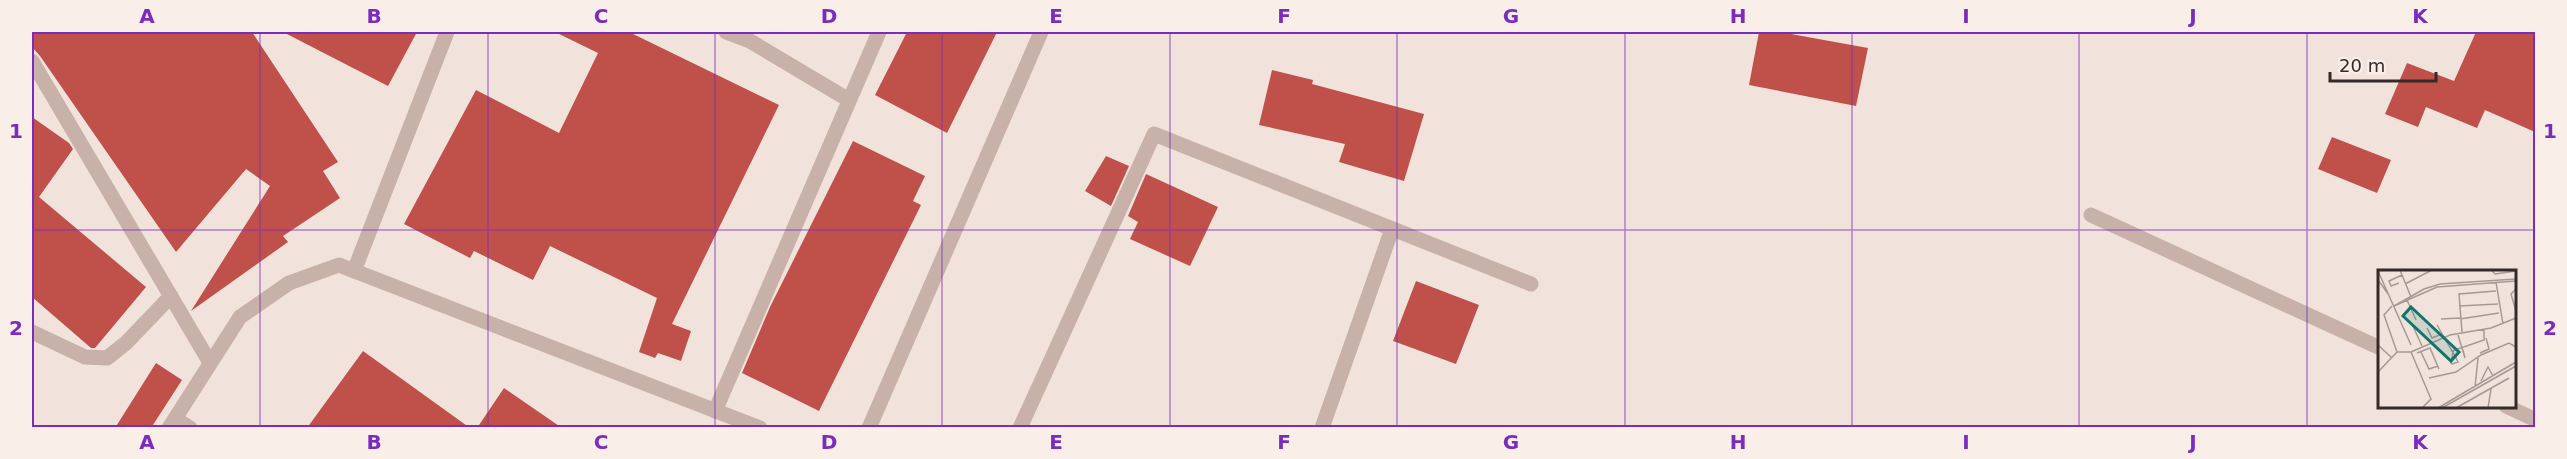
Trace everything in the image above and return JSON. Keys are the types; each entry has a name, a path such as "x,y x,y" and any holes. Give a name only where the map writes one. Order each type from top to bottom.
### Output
{"street":[{"path":"354,271 447,32"},
{"path":"726,32 750,41 849,100"},
{"path":"715,411 879,32"},
{"path":"868,428 1041,32"},
{"path":"32,61 209,361"},
{"path":"1020,428 1155,135 1531,284"},
{"path":"2091,215 2378,348"},
{"path":"1322,428 1392,229"},
{"path":"190,428 172,423 209,361 240,317 290,283 339,265 760,428"},
{"path":"32,332 86,357 107,358 126,343 171,296"},
{"path":"2510,408 2535,420"}],"building":[{"path":"32,32 252,32 338,162 323,171 340,198 283,236 288,242 191,311 270,186 246,169 176,252 32,47"},
{"path":"283,32 417,32 388,86"},
{"path":"555,32 629,32 779,105 672,324 691,331 681,361 658,353 655,358 639,352 657,298 550,246 533,280 474,251 470,258 404,224 476,90 559,133 598,53"},
{"path":"907,32 997,32 947,133 875,95"},
{"path":"1759,32 1780,32 1868,48 1856,106 1749,85"},
{"path":"2476,32 2535,32 2535,132 2485,110 2477,128 2426,107 2418,127 2385,114 2407,63 2454,81"},
{"path":"1272,70 1313,80 1312,84 1424,114 1404,181 1339,162 1345,144 1259,125"},
{"path":"32,117 69,143 73,149 39,197 146,287 95,348 91,348 32,297"},
{"path":"2332,137 2391,160 2377,193 2318,169"},
{"path":"853,141 925,176 913,201 921,205 819,411 742,373 770,307"},
{"path":"1106,156 1129,166 1111,206 1085,191"},
{"path":"1146,174 1218,207 1190,266 1130,239 1138,222 1128,216"},
{"path":"1416,281 1479,305 1456,364 1393,341"},
{"path":"363,351 470,428 307,428"},
{"path":"156,363 182,380 151,428 115,428"},
{"path":"504,388 562,428 477,428"}]}
